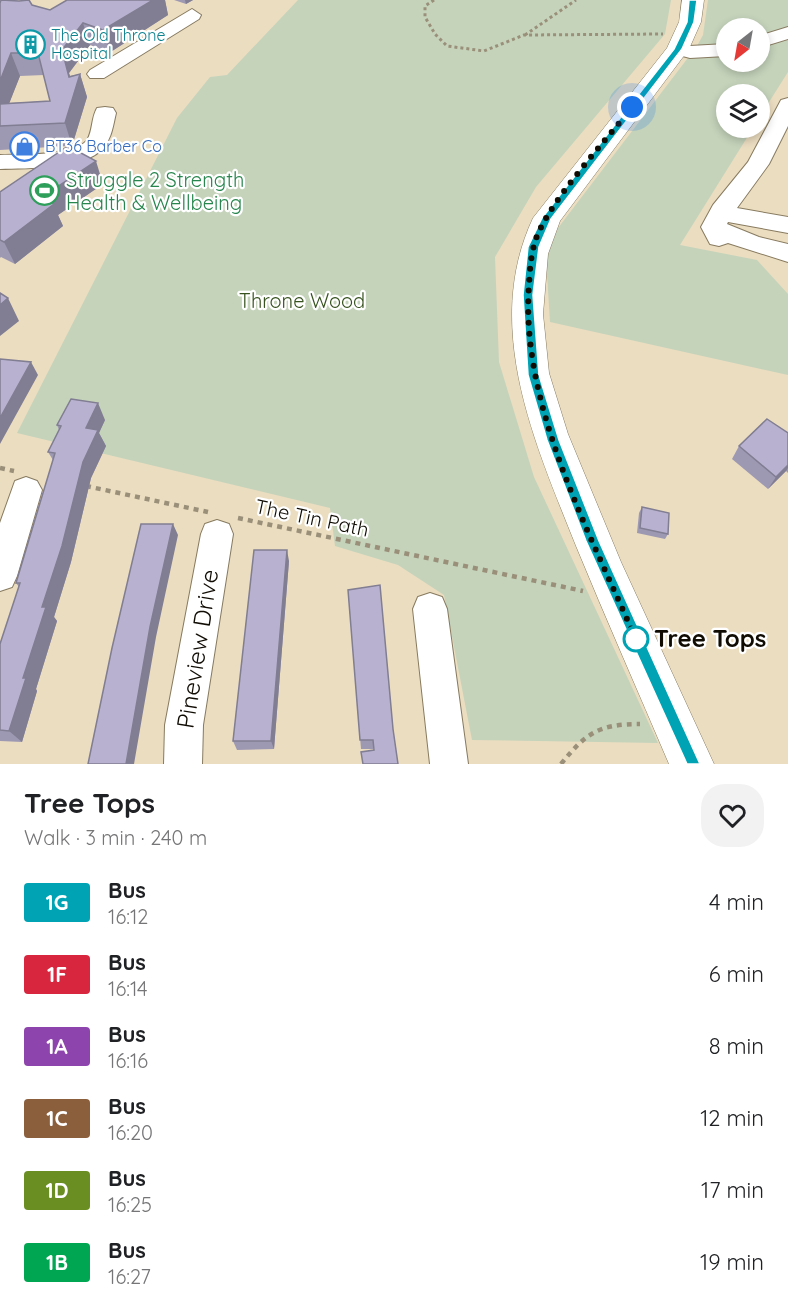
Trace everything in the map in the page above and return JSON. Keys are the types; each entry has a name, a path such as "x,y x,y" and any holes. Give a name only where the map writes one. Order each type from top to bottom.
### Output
{"main road":[{"path":"692,764 618,598 553,440 533,375 528,333 530,262 538,234 671,41 690,22 693,0"}],"street":[{"path":"101,68 192,15 171,8"},
{"path":"770,39 788,33"},
{"path":"671,41 690,52 716,51"},
{"path":"718,226 758,164 788,104"},
{"path":"0,162 62,158 91,148 97,143 105,113"},
{"path":"29,185 62,158"},
{"path":"718,226 788,225"},
{"path":"718,226 752,244 788,253"},
{"path":"0,576 25,481"},
{"name":"Pineview Drive","path":"183,764 184,725 221,521"},
{"path":"430,609 449,764"}],"path":[{"path":"434,0 424,6 425,17 435,34 447,46 484,51 524,35 576,0"},
{"path":"524,35 671,41"},
{"path":"0,468 25,481"},
{"name":"The Tin Path","path":"82,485 221,521 618,598"},
{"path":"561,764 582,738 609,724 648,724 673,721"}],"green space":[{"name":"Throne Wood","path":"298,0 671,0 665,34 536,187 495,257 499,362 534,477 658,743 472,740 444,595 398,565 335,546 330,508 17,433 177,118 210,77 227,75"},
{"path":"708,0 788,0 788,72 770,101 770,84 716,84 716,138 747,138 680,245 757,260 788,294 788,375 550,322 546,258 558,228 697,46 703,35"}],"building":[{"path":"1,0 29,0 32,5 50,10 67,0 153,0 103,30 83,23 62,50 69,77 80,74 65,123 0,126 0,104 50,101 38,53 11,53 0,81"},
{"path":"68,146 96,161 42,197 54,204 4,242 0,240 0,192"},
{"path":"0,293 8,298 0,305"},
{"path":"0,359 31,362 0,418"},
{"path":"71,399 98,403 86,428 98,430 83,462 62,546 42,607 46,607 9,731 0,730 0,644 20,583 16,583 55,453 48,452 61,426 57,425"},
{"path":"767,419 788,433 788,465 776,477 739,446"},
{"path":"642,507 669,513 668,534 640,528"},
{"path":"141,524 173,524 150,627 126,764 88,764 112,648"},
{"path":"254,550 287,550 271,741 233,741"},
{"path":"380,585 398,764 363,764 361,752 374,750 373,740 360,740 348,590"}],"bus line":[{"name":"1G","path":"692,764 592,541 553,440 533,375 528,333 528,295 530,262 538,234 562,196 678,49 690,22 693,0"}],"place":[{"name":"The Old Throne Hospital","path":"30,44"},
{"name":"BT36 Barber Co","path":"24,146"},
{"name":"Struggle 2 Strength Health & Wellbeing","path":"45,191"},
{"name":"Tree Tops","path":"636,639"}],"route":[{"path":"632,107 562,196 538,234 530,262 528,333 533,375 553,440 592,541 638,644 636,639"}]}
